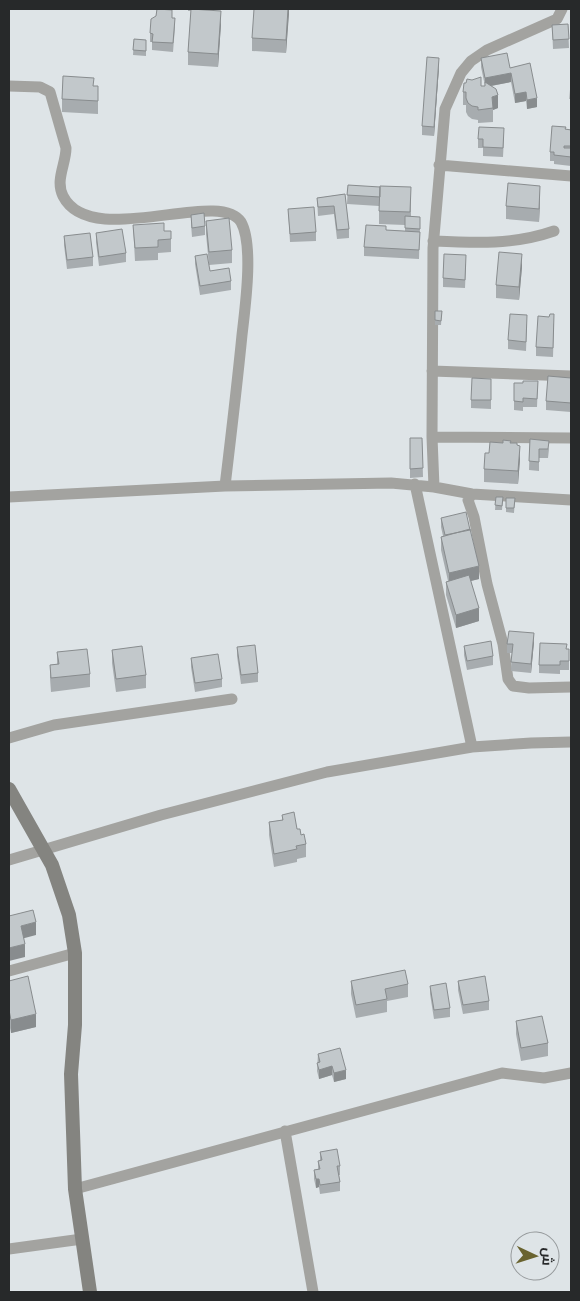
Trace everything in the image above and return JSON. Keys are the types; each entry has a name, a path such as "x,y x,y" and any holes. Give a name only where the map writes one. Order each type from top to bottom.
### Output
{"main road":[{"path":"9,788 52,865 70,915 75,953 75,1025 71,1074 75,1189 90,1292"}],"street":[{"path":"434,487 432,437 433,241 445,109 461,73 471,61 487,50 557,18 562,9"},
{"path":"9,86 40,87 50,92 66,148 66,158 60,182 63,196 70,206 80,214 96,219 115,220 187,213 222,212 234,214 240,222 246,235 248,278 225,486"},
{"path":"439,165 571,176"},
{"path":"433,241 494,243 537,237 554,231"},
{"path":"432,371 571,376"},
{"path":"432,437 571,438"},
{"path":"416,484 472,748"},
{"path":"9,497 225,486 416,484 472,494 571,500"},
{"path":"472,494 468,500 474,517 487,584 503,644 508,679 513,686 530,688 571,687"},
{"path":"9,738 54,725 232,699"},
{"path":"9,860 161,815 327,772 472,748 571,742"},
{"path":"9,971 75,953"},
{"path":"75,1189 502,1073 544,1078 571,1072"},
{"path":"285,1131 313,1292"},
{"path":"9,1249 82,1239"}],"building":[{"path":"157,9 172,10 172,18 175,18 173,43 152,42 153,34 150,33 151,19 156,16"},
{"path":"191,9 221,11 218,54 188,52"},
{"path":"254,9 288,9 286,40 252,38"},
{"path":"568,24 569,39 553,40 552,25"},
{"path":"134,39 146,40 146,51 133,50"},
{"path":"507,53 510,68 530,63 537,98 527,100 526,92 515,94 511,73 485,78 481,58"},
{"path":"427,57 439,58 434,127 422,126"},
{"path":"63,76 94,78 93,86 98,86 98,101 62,99"},
{"path":"481,77 481,86 485,86 485,82 496,89 498,95 492,97 493,108 478,110 478,107 468,103 466,92 463,92 464,83 466,83 467,79 472,80"},
{"path":"552,126 566,127 565,129 571,130 571,146 564,146 564,148 571,148 571,157 554,155 554,152 550,152"},
{"path":"479,127 504,128 503,148 483,147 483,139 478,139"},
{"path":"508,183 540,186 539,209 506,206"},
{"path":"348,185 380,187 380,197 347,195"},
{"path":"380,186 411,187 410,212 379,211"},
{"path":"345,194 349,229 337,230 334,206 318,207 317,198"},
{"path":"314,207 316,232 290,234 288,209"},
{"path":"204,213 205,226 192,228 191,215"},
{"path":"405,216 420,217 420,229 405,228"},
{"path":"229,218 232,250 209,252 206,221"},
{"path":"164,223 164,231 171,231 171,239 158,240 158,247 135,248 133,225"},
{"path":"366,225 386,226 386,230 420,232 419,250 364,247"},
{"path":"122,229 126,253 99,257 96,233"},
{"path":"90,233 93,257 67,260 64,236"},
{"path":"499,252 522,254 519,287 496,285"},
{"path":"207,254 210,271 229,268 231,281 200,286 195,256"},
{"path":"444,254 466,255 465,280 443,278"},
{"path":"435,311 442,311 441,321 435,320"},
{"path":"510,314 527,315 526,342 508,340"},
{"path":"550,314 554,314 553,348 536,347 538,316 549,317"},
{"path":"548,376 571,378 571,403 546,401"},
{"path":"472,378 491,379 491,400 471,400"},
{"path":"523,381 538,381 537,399 523,398 523,402 514,401 514,383 523,383"},
{"path":"410,438 422,438 423,468 410,469"},
{"path":"530,439 549,441 548,449 539,449 539,462 529,461"},
{"path":"503,440 517,443 520,446 518,471 484,469 485,453 489,453 490,442 503,443"},
{"path":"496,497 503,497 502,506 495,505"},
{"path":"506,498 515,498 514,508 506,508"},
{"path":"466,512 470,530 445,535 441,518"},
{"path":"470,529 479,566 449,573 441,537"},
{"path":"469,575 479,608 456,615 446,582"},
{"path":"509,631 534,633 531,664 511,662 513,644 507,644"},
{"path":"491,641 493,656 467,661 464,646"},
{"path":"540,643 567,644 566,649 569,649 569,661 560,661 560,665 539,665"},
{"path":"255,645 258,673 241,675 237,647"},
{"path":"142,646 146,675 116,679 112,650"},
{"path":"87,649 90,674 51,678 50,665 59,664 57,652"},
{"path":"218,654 222,679 195,683 191,658"},
{"path":"294,812 297,829 300,829 301,835 304,834 306,844 296,846 297,849 274,854 269,822 283,820 282,815"},
{"path":"33,910 36,922 21,926 25,944 9,948 9,916"},
{"path":"405,970 408,984 385,989 387,999 356,1005 351,981"},
{"path":"28,976 36,1014 11,1020 9,981"},
{"path":"485,976 489,1001 463,1005 458,981"},
{"path":"446,983 450,1008 434,1010 430,986"},
{"path":"542,1016 548,1043 521,1048 516,1021"},
{"path":"340,1048 346,1070 334,1073 332,1066 319,1070 317,1063 320,1062 318,1054"},
{"path":"337,1149 340,1166 337,1166 340,1182 320,1185 314,1170 320,1169 318,1161 322,1160 320,1152"}]}
